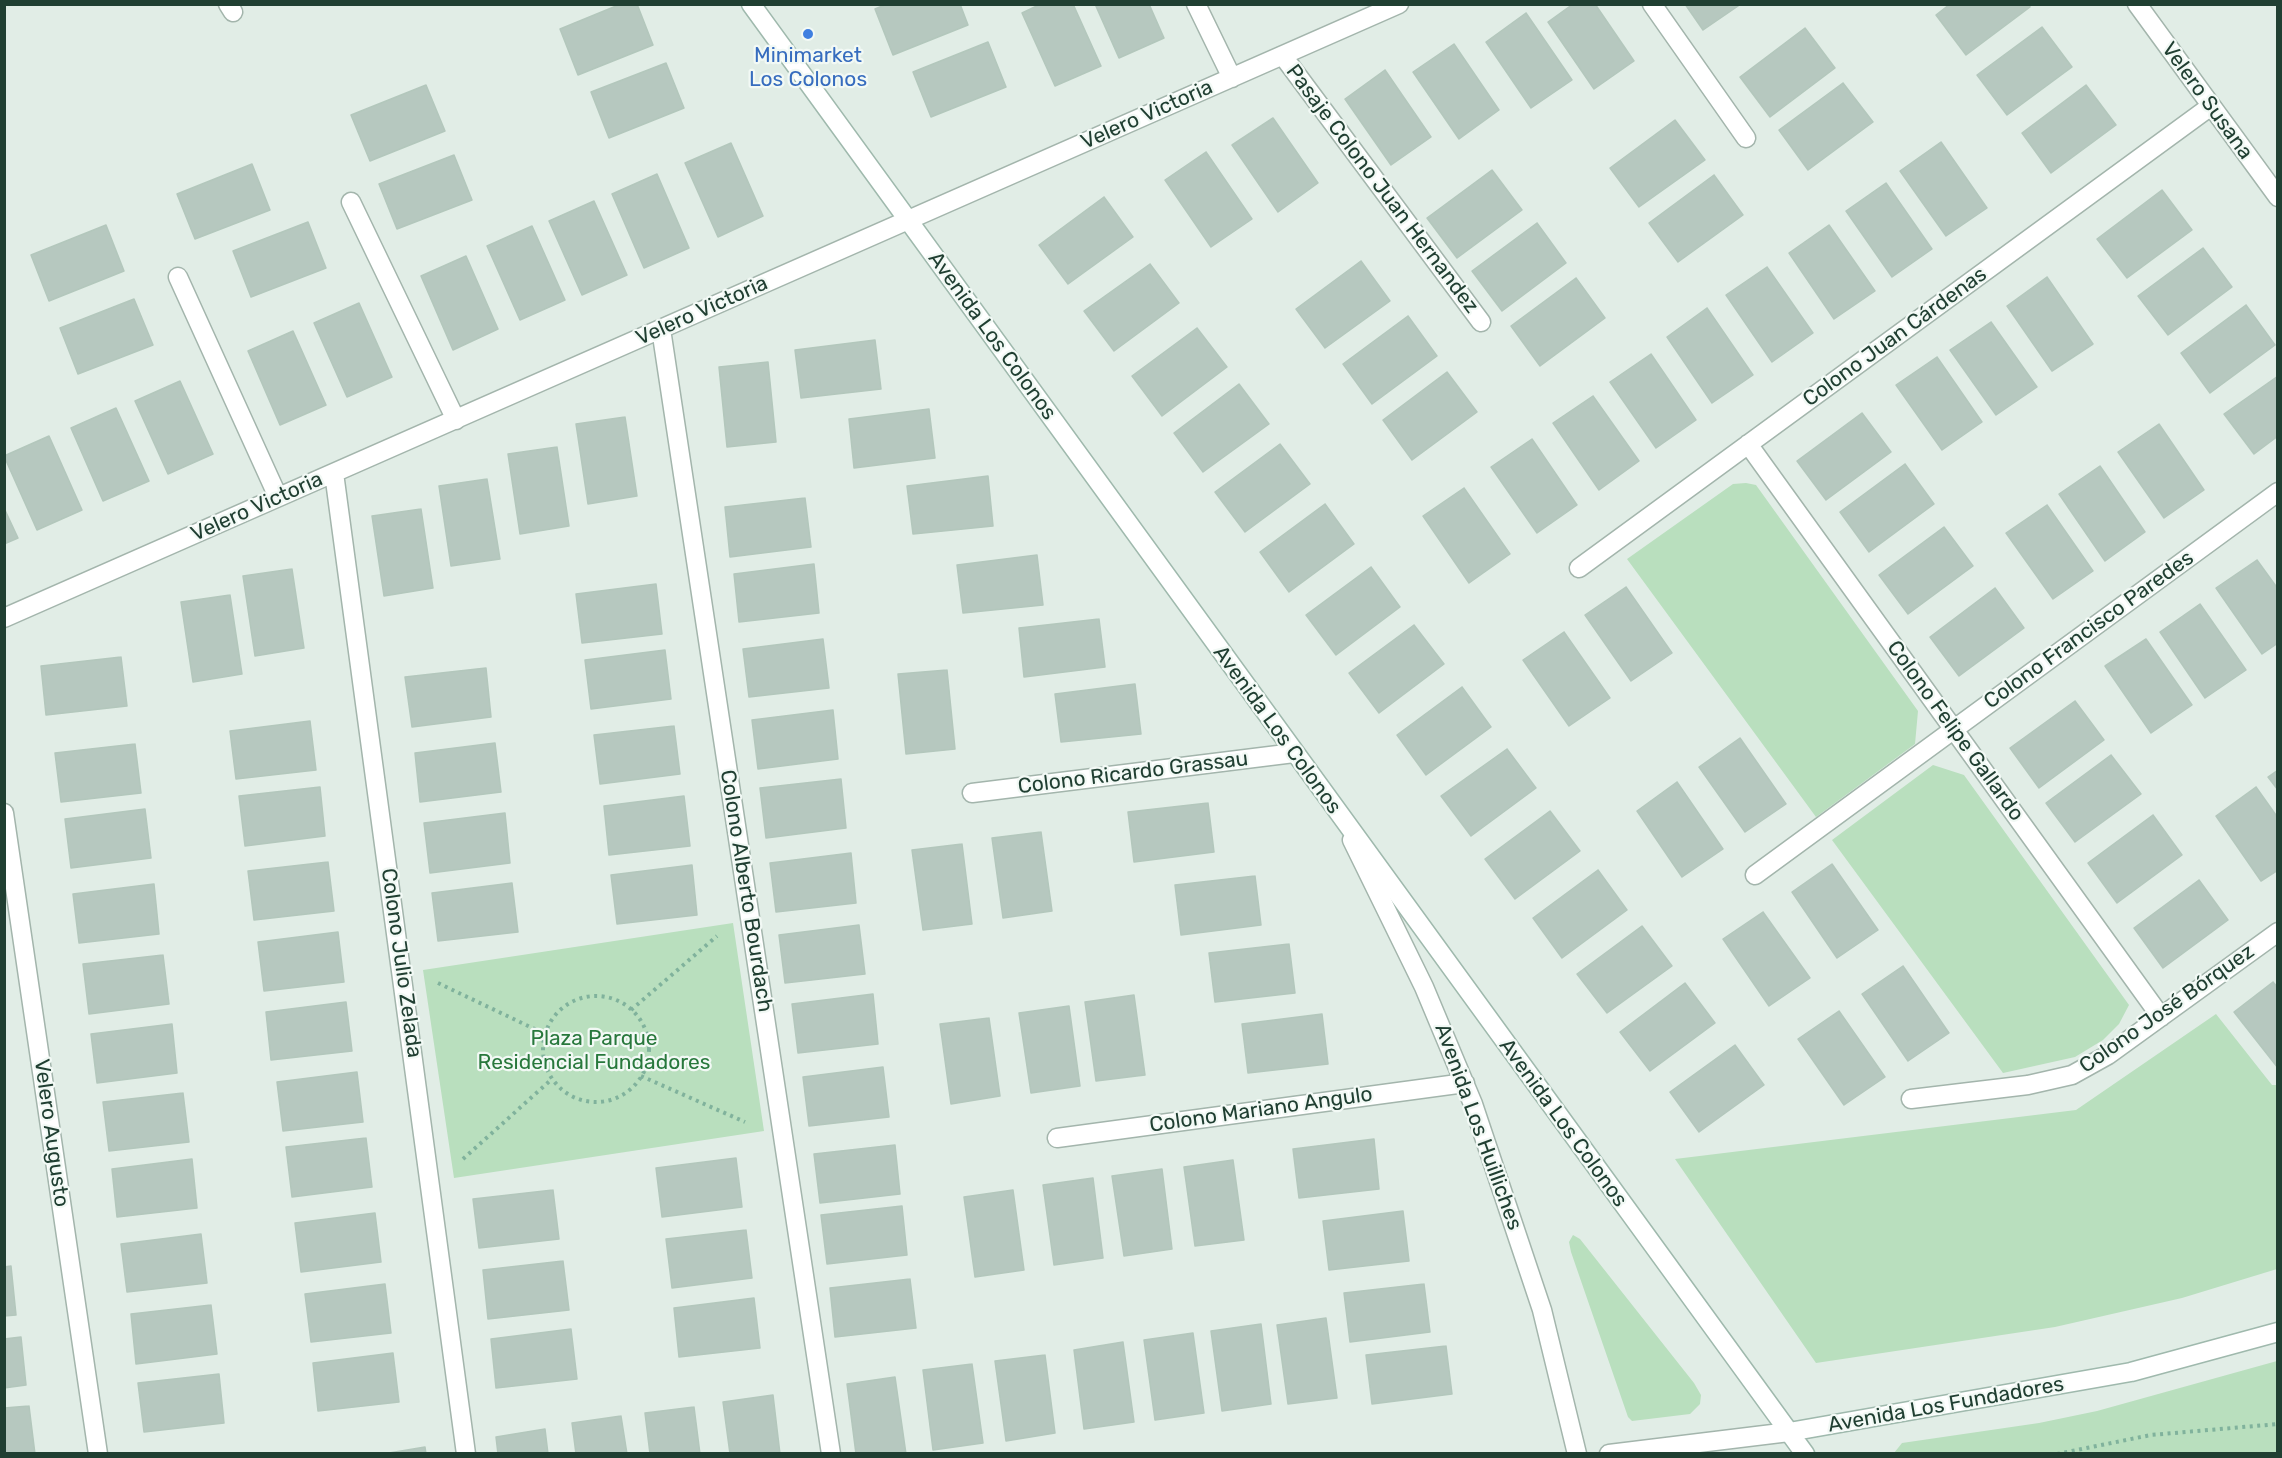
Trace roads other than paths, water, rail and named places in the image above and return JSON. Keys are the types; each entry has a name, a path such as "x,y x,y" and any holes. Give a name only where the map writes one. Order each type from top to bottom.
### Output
{"street":[{"name":"Avenida Los Colonos","path":"751,4 1805,1454"},
{"path":"1196,4 1232,78"},
{"name":"Velero Victoria","path":"4,618 1399,4"},
{"path":"1652,4 1746,138"},
{"name":"Velero Susana","path":"2137,4 2277,197"},
{"name":"Pasaje Colono Juan Hernandez","path":"1282,56 1480,322"},
{"name":"Colono Juan Cárdenas","path":"1579,568 2211,106"},
{"path":"351,202 456,420"},
{"path":"178,277 278,497"},
{"name":"Colono Alberto Bourdach","path":"661,329 831,1454"},
{"name":"Colono Felipe Gallardo","path":"1748,444 2161,1017"},
{"name":"Colono Julio Zelada","path":"334,473 466,1454"},
{"name":"Colono Francisco Paredes","path":"1755,874 2277,492"},
{"name":"Colono Ricardo Grassau","path":"972,793 1294,753"},
{"name":"Velero Augusto","path":"4,813 98,1454"},
{"name":"Avenida Los Huilliches","path":"1339,815 1392,918 1465,1083 1542,1310 1577,1454"},
{"name":"Colono José Bórquez","path":"1911,1099 2028,1085 2072,1075 2108,1055 2277,932"},
{"name":"Colono Mariano Angulo","path":"1057,1138 1465,1083"},
{"name":"Avenida Los Fundadores","path":"1609,1454 1789,1432 2131,1372 2277,1332"}],"place":[{"name":"Minimarket Los Colonos","path":"808,34"}],"park label":[{"name":"Plaza Parque Residencial Fundadores","path":"594,1051"}]}
